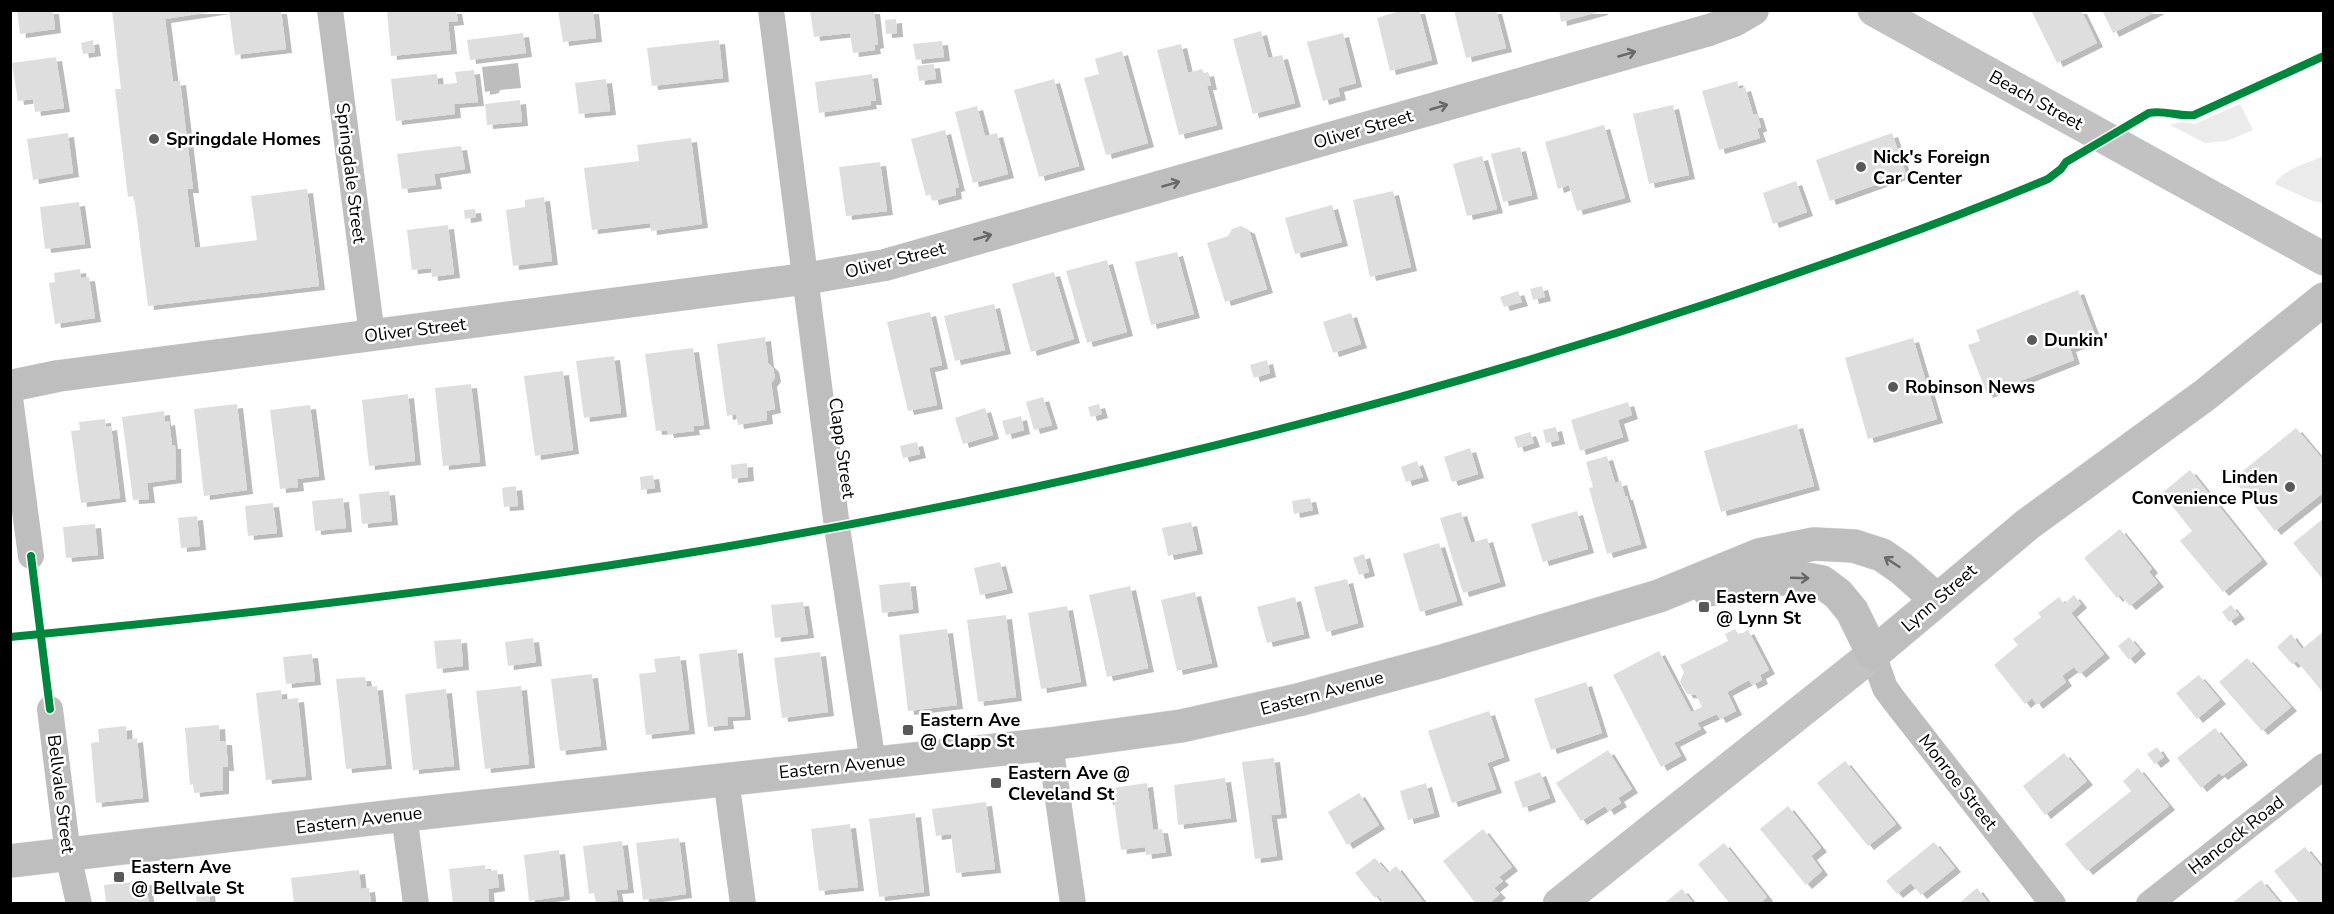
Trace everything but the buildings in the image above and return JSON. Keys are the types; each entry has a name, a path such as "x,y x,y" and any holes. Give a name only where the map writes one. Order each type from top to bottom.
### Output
{"main road":[{"name":"Beach Street","path":"1874,10 1907,18 2324,260"},
{"name":"Lynn Street","path":"1559,903 1873,654 2028,524 2205,395 2324,299"},
{"name":"Eastern Avenue","path":"10,861 404,814 1050,744 1218,719 1439,662 1659,596 1759,555 1814,544 1864,548 1882,555 1902,568 1937,600"},
{"name":"Eastern Avenue","path":"1659,596 1795,577 1816,580 1827,584 1848,605 1873,654"}],"street":[{"name":"Springdale Street","path":"330,10 372,335"},
{"name":"Clapp Street","path":"771,10 837,527 873,763"},
{"name":"Oliver Street","path":"10,386 70,374 804,279 885,265 1709,30 1753,10"},
{"path":"10,398 31,556"},
{"name":"Monroe Street","path":"1873,654 1885,688 2053,903"},
{"name":"Bellvale Street","path":"50,709 68,855 79,903"},
{"path":"1050,744 1073,903"},
{"name":"Hancock Road","path":"2148,903 2324,766"},
{"path":"726,779 743,903"},
{"path":"404,814 416,903"}],"shaded area":[{"path":"518,63 521,88 500,90 499,93 490,95 490,91 485,92 482,67"},
{"path":"2240,104 2253,130 2227,141 2205,143 2170,125 2181,122 2195,124"},
{"path":"2323,156 2323,203 2313,201 2275,184 2289,171"}],"cycle path":[{"path":"10,637 356,600 614,565 956,504 1211,446 1337,414 1588,342 1839,259 2048,179 2066,162 2149,113 2194,115 2324,56"},
{"path":"31,556 50,709"}],"place":[{"name":"Springdale Homes","path":"154,139"},
{"name":"Nick's Foreign Car Center","path":"1861,167"},
{"name":"Dunkin'","path":"2032,340"},
{"name":"Robinson News","path":"1893,387"},
{"name":"Linden Convenience Plus","path":"2290,487"},
{"name":"Eastern Ave @ Lynn St","path":"1704,607"},
{"name":"Eastern Ave @ Clapp St","path":"908,730"},
{"name":"Eastern Ave @ Cleveland St","path":"996,783"},
{"name":"Eastern Ave @ Bellvale St","path":"119,877"}]}
